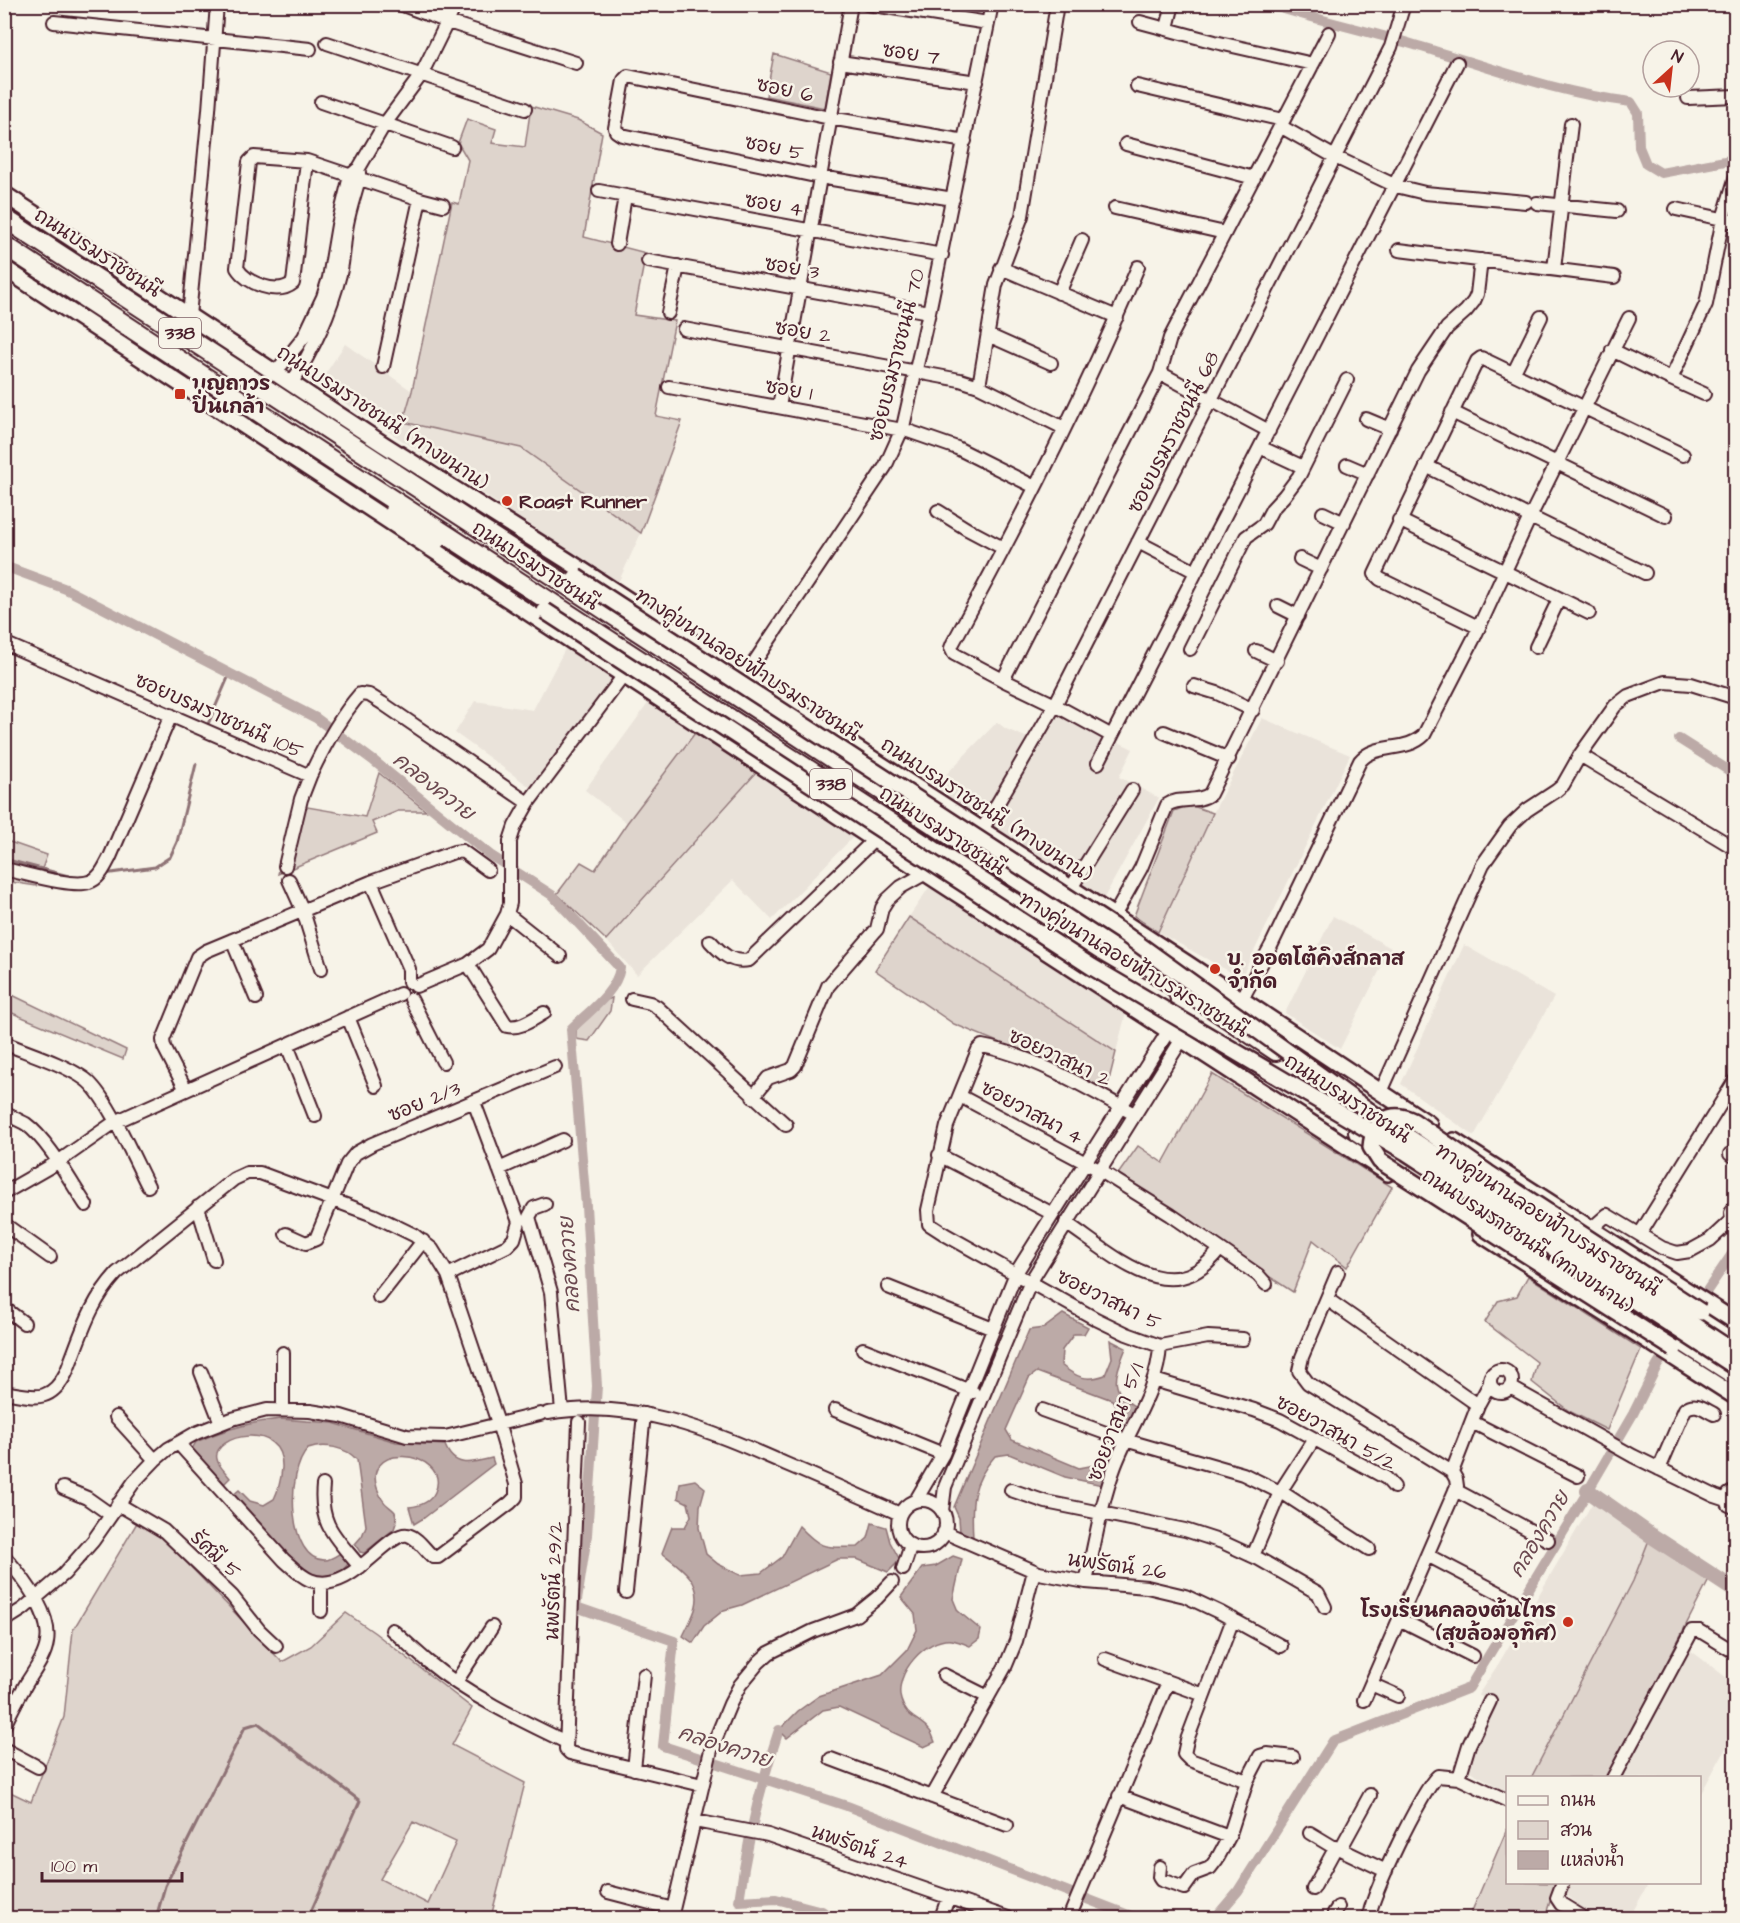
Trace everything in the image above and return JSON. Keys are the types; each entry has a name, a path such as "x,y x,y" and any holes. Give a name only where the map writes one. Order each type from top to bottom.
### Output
{"highway":[{"name":"ถนนบรมราชชนนี","path":"4,218 1084,922 1266,1045 1671,1303 1701,1311 1736,1344"},
{"name":"ถนนบรมราชชนนี","path":"4,245 1066,936 1259,1068 1656,1324 1675,1348 1736,1376"}],"main road":[{"name":"ถนนบรมราชชนนี (ทางขนาน)","path":"4,194 383,444 745,676 1682,1287 1701,1311 1736,1322"},
{"name":"ถนนบรมราชชนนี (ทางขนาน)","path":"4,268 1645,1341 1675,1348 1736,1397"},
{"path":"383,444 409,465 479,513"},
{"name":"ทางคู่ขนานลอยฟ้าบรมราชชนนี","path":"356,448 479,513 1114,927 1375,1115 1736,1353"},
{"name":"ทางคู่ขนานลอยฟ้าบรมราชชนนี","path":"339,465 370,493 439,543 1054,943 1406,1152 1736,1367"},
{"path":"332,483 439,543"},
{"path":"1736,1334 1488,1173 1413,1121 1404,1116 1396,1116 1380,1123 1374,1131 1371,1147 1380,1161 1675,1348 1736,1390"}],"street":[{"path":"189,316 217,4"},
{"path":"400,4 448,22 576,63"},
{"path":"275,373 297,347 312,323 329,278 338,225 356,174 384,125 421,75 456,4"},
{"path":"779,407 851,4"},
{"path":"867,4 988,23"},
{"name":"ซอยบรมราชชนนี 70","path":"745,676 876,482 889,460 901,430 942,255 992,4"},
{"path":"979,386 1000,268 1013,242 1022,216 1058,4"},
{"path":"1167,28 1173,4"},
{"name":"ซอยบรมราชชนนี 68","path":"982,830 1055,705 1391,48 1404,4"},
{"path":"54,21 310,49"},
{"path":"1140,22 1313,64"},
{"path":"1003,680 1160,373 1170,338 1329,33"},
{"path":"327,43 525,109"},
{"name":"ซอย 7","path":"840,62 977,82"},
{"path":"1098,763 1396,186 1457,63"},
{"name":"ซอย 6","path":"620,104 624,78 628,76 830,118 965,141"},
{"path":"1137,86 1282,123 1335,157 1396,186 1425,193 1617,211"},
{"path":"1701,98 1736,96"},
{"path":"321,102 452,147"},
{"name":"ซอย 5","path":"620,104 615,128 622,135 820,177 953,199"},
{"path":"1554,269 1571,124"},
{"path":"1126,144 1254,178"},
{"path":"308,161 293,284 270,289 242,274 237,268 249,162 257,156 308,161 356,174 420,199 443,205"},
{"path":"291,384 321,330 335,291 356,174"},
{"path":"1671,379 1706,304 1729,220 1736,176"},
{"name":"ซอย 4","path":"599,191 942,255"},
{"path":"617,244 625,196"},
{"path":"383,367 420,199"},
{"path":"1115,208 1225,233"},
{"path":"1676,208 1729,220"},
{"path":"1059,292 1082,240"},
{"path":"1399,250 1614,277"},
{"path":"1114,916 1141,868 1167,805 1173,801 1204,799 1210,794 1418,372 1447,328 1474,301 1481,260"},
{"name":"ซอย 3","path":"648,261 929,312"},
{"path":"668,313 678,266"},
{"path":"1112,736 954,654 951,648 1064,428 1117,317 1138,267"},
{"path":"1000,268 1117,317"},
{"path":"1514,372 1541,317"},
{"path":"1242,999 1271,946 1360,761 1371,751 1412,744 1424,735 1629,318"},
{"name":"ซอย 2","path":"684,329 915,371 979,386 1064,428"},
{"path":"988,335 1051,363"},
{"path":"297,347 309,355"},
{"path":"1612,350 1704,394"},
{"path":"1478,627 1380,579 1375,574 1452,412 1481,357 1683,455"},
{"path":"1160,373 1269,430"},
{"path":"1190,649 1246,537 1264,524 1272,509 1284,496 1303,467 1347,380"},
{"name":"ซอย 1","path":"669,387 901,430 957,448 1035,487"},
{"path":"1452,412 1666,516"},
{"path":"1366,419 1390,429"},
{"path":"1260,447 1303,467"},
{"path":"1347,465 1368,474"},
{"path":"1426,466 1645,573"},
{"path":"938,511 1003,548"},
{"path":"1323,513 1344,523"},
{"path":"1400,520 1589,613"},
{"path":"1138,542 1196,572"},
{"path":"1300,559 1322,569"},
{"path":"1536,647 1559,599"},
{"path":"1278,606 1299,616"},
{"name":"ซอยบรมราชชนนี 105","path":"4,644 310,776 341,721 360,694 369,695 528,803"},
{"path":"1256,651 1277,661"},
{"path":"443,1062 400,988 402,985 413,984 468,964 488,949 507,914 510,893 510,841 515,826 528,803 624,675"},
{"path":"1381,1092 1483,864 1510,826 1527,810 1557,791 1563,784 1580,755 1615,706 1638,691 1665,682 1691,684 1736,698"},
{"path":"1194,686 1217,693 1252,710"},
{"path":"4,869 76,884 89,882 100,874 110,857 171,715"},
{"path":"1164,732 1229,759"},
{"path":"1580,755 1736,849"},
{"path":"285,866 301,799 310,776"},
{"path":"1071,888 1132,790"},
{"path":"710,941 721,953 731,959 741,962 749,960 874,839"},
{"path":"186,1090 164,1047 165,1033 197,957 206,951 371,882 446,855 462,851 488,870"},
{"path":"753,1096 768,1078 791,1070 795,1066 828,986 877,929 882,908 887,900 901,887 926,873"},
{"path":"289,880 303,911 321,969"},
{"path":"371,882 409,969 413,984"},
{"path":"507,914 560,956"},
{"path":"232,940 256,998"},
{"path":"468,964 507,1026 522,1024 544,1013"},
{"path":"4,1193 58,1162 115,1122 348,1017 406,996"},
{"path":"632,999 657,1007 786,1125"},
{"path":"348,1017 376,1086"},
{"path":"916,1500 931,1502 942,1511 945,1518 944,1532 935,1544 921,1547 911,1545 898,1529 900,1514 916,1500 943,1454 1016,1273 1120,1107 1176,1035"},
{"path":"942,1511 945,1487 1031,1281 1134,1114 1176,1035"},
{"path":"4,1043 85,1079 96,1090 115,1122 148,1186"},
{"path":"287,1045 315,1116"},
{"name":"ซอยวาสนา 2","path":"960,1096 978,1050 982,1046 1004,1050 1041,1066 1134,1114"},
{"name":"ซอย 2/3","path":"286,1234 306,1243 316,1239 334,1199 346,1164 356,1153 372,1144 555,1066"},
{"path":"1640,1234 1736,1080"},
{"path":"960,1096 947,1126 939,1155 1053,1214"},
{"name":"ซอยวาสนา 4","path":"960,1096 1099,1170 1171,1215 1258,1275 1266,1284"},
{"path":"448,1275 507,1246 514,1239 519,1222 474,1101"},
{"path":"4,1113 27,1125 58,1162 86,1205"},
{"path":"499,1169 563,1140"},
{"name":"ซอยวาสนา 5","path":"939,1155 928,1210 929,1224 946,1235 1096,1319 1160,1346 1208,1337 1243,1339"},
{"path":"4,1392 34,1396 52,1393 66,1373 93,1304 103,1288 117,1273 234,1179 247,1173 260,1173 374,1215 423,1241 439,1258 448,1275 498,1423 516,1484 516,1497 438,1557 433,1557 415,1538 405,1534 398,1536 360,1567 333,1581 321,1583 311,1581 284,1560 178,1443"},
{"path":"545,1204 534,1208 530,1217 551,1292 562,1411"},
{"path":"1591,1229 1607,1215 1662,1248 1677,1253 1690,1251 1710,1240 1734,1218 1731,1213 1736,1204"},
{"path":"198,1207 213,1260"},
{"path":"1066,1223 1132,1267 1163,1280 1188,1276 1200,1270 1220,1250"},
{"path":"4,1224 50,1257"},
{"path":"379,1297 423,1241"},
{"path":"1338,1272 1302,1357 1299,1371 1308,1383 1452,1472 1457,1481 1455,1491 1364,1700"},
{"path":"888,1287 993,1329"},
{"path":"1327,1299 1478,1405"},
{"path":"4,1308 24,1323"},
{"name":"ซอยวาสนา 5/1","path":"1086,1582 1114,1469 1125,1440 1154,1380 1160,1346"},
{"path":"863,1349 984,1396"},
{"path":"283,1353 283,1410"},
{"path":"1452,1472 1493,1373 1503,1370 1511,1377 1510,1388"},
{"path":"201,1372 221,1423"},
{"name":"ซอยวาสนา 5/2","path":"1154,1380 1280,1420 1386,1478 1394,1487"},
{"path":"1490,1383 1497,1391 1504,1392 1510,1388"},
{"path":"1510,1388 1633,1456 1715,1496 1733,1495"},
{"path":"1659,1469 1684,1409 1690,1405 1696,1405 1714,1414"},
{"path":"4,1621 64,1574 93,1541 135,1482 155,1460 196,1433 221,1423 267,1410 310,1411 341,1416 371,1427 407,1436 445,1437 498,1423 562,1411 600,1408 644,1414 678,1422 737,1442 900,1514"},
{"path":"835,1410 943,1454"},
{"path":"1041,1410 1125,1440 1243,1474 1280,1492 1369,1549"},
{"path":"626,1592 644,1414"},
{"path":"116,1417 155,1460"},
{"name":"นพรัตน์ 29/2","path":"566,1742 579,1422"},
{"path":"1472,1422 1578,1476"},
{"path":"1253,1556 1280,1492 1314,1439"},
{"path":"323,1485 321,1504 324,1517 330,1529 360,1567"},
{"name":"รัศมี 5","path":"63,1488 164,1531 232,1596 259,1630 276,1646"},
{"path":"1011,1490 1046,1502 1204,1535 1253,1556 1318,1593 1325,1607"},
{"path":"1455,1491 1548,1540"},
{"name":"นพรัตน์ 26","path":"944,1532 1034,1570 1086,1582 1147,1587 1185,1596 1281,1646"},
{"path":"903,1569 911,1545"},
{"path":"1427,1555 1513,1599"},
{"path":"4,1556 35,1599 45,1618 48,1630 44,1653 14,1704 4,1726"},
{"path":"932,1797 1006,1665 1016,1641 1034,1570"},
{"path":"608,1892 672,1914 711,1750 730,1704 741,1685 769,1653 813,1631 856,1614 877,1598 892,1582"},
{"path":"321,1583 321,1611"},
{"path":"1233,1619 1187,1740 1184,1754 1190,1760 1247,1781"},
{"path":"1399,1619 1473,1656"},
{"path":"456,1682 492,1627"},
{"path":"393,1630 428,1662 456,1682 505,1712 566,1742 566,1749 570,1754 702,1785"},
{"path":"1614,1776 1692,1631 1700,1631 1736,1653"},
{"path":"1105,1659 1204,1695"},
{"path":"944,1674 988,1697"},
{"path":"634,1769 644,1675"},
{"path":"1069,1918 1168,1682"},
{"path":"1371,1684 1398,1696"},
{"path":"1459,1778 1469,1745 1490,1701"},
{"path":"4,1749 38,1767"},
{"path":"1160,1867 1161,1880 1186,1888 1194,1874 1210,1868 1229,1837 1247,1781 1260,1756 1267,1754 1293,1757"},
{"path":"831,1759 1007,1825"},
{"path":"1369,1918 1386,1871 1427,1789 1436,1777 1459,1778 1506,1801"},
{"path":"1313,1889 1370,1795"},
{"path":"1119,1796 1229,1837"},
{"name":"นพรัตน์ 24","path":"695,1821 768,1835 1008,1918"},
{"path":"1310,1833 1386,1871"},
{"path":"1562,1884 1557,1898 1576,1916"},
{"path":"941,1918 948,1898"}],"shaded area":[{"path":"345,344 412,391 403,422 521,448 641,533 618,583 318,385"},
{"path":"566,647 613,677 530,787 455,733 475,701 533,710"},
{"path":"649,702 695,733 627,823 585,790"},
{"path":"1047,708 1133,749 1119,777 1159,798 1099,903 930,791 997,722 1006,729 1033,740"},
{"path":"1262,718 1350,755 1241,978 1158,932 1213,813"},
{"path":"756,773 853,837 772,920 733,880 637,975 606,940"},
{"path":"930,886 1126,1013 1116,1052 909,917"},
{"path":"1333,916 1391,948 1340,1049 1285,1013"},
{"path":"1464,945 1554,997 1474,1136 1401,1084"},
{"name":"โรงเรียนคลองต้นไทร (สุขล้อมอุทิศ)","path":"1593,1502 1649,1540 1633,1581 1532,1776 1506,1776 1506,1791 1468,1770 1493,1703 1478,1695"},
{"path":"1678,1641 1735,1684 1735,1732 1701,1793 1701,1776 1609,1776"},
{"path":"1569,1884 1648,1884 1629,1918 1596,1918 1564,1894"}],"green space":[{"path":"774,54 831,72 825,108 766,96"},
{"path":"531,106 578,120 602,133 584,237 646,253 634,315 675,321 656,416 682,421 641,533 521,448 403,422 412,391 452,202 459,204 468,160 458,143 467,119 496,129 492,143 525,147"},
{"path":"695,733 756,773 606,940 557,894 581,862 595,870 627,823"},
{"path":"379,773 426,811 398,811 372,822 377,833 278,874 296,805 365,817"},
{"path":"1190,805 1213,813 1158,932 1134,916 1174,811"},
{"path":"4,840 47,855 36,886 5,881"},
{"path":"909,917 1116,1052 1106,1092 1044,1061 954,1024 875,970"},
{"path":"4,991 126,1050 123,1059 5,1010"},
{"path":"612,998 610,1011 589,1041 576,1039 576,1030 601,1002"},
{"path":"1212,1074 1392,1187 1347,1267 1313,1240 1293,1292 1116,1177 1138,1146 1163,1163"},
{"path":"1528,1276 1641,1349 1607,1430 1569,1411 1532,1382 1537,1362 1485,1322 1498,1301 1517,1296"},
{"path":"138,1521 167,1542 282,1662 311,1646 346,1613 472,1708 452,1745 525,1783 491,1917 498,1918 5,1918 4,1789 31,1802 64,1717 73,1630","holes":["413,1822 456,1842 428,1904 380,1879"]},
{"path":"1649,1540 1709,1580 1609,1776 1532,1776 1633,1581"},
{"path":"1506,1831 1506,1884 1556,1884 1546,1914 1544,1918 1469,1918"}],"water":[{"path":"1063,1314 1088,1327 1084,1334 1074,1334 1062,1350 1061,1365 1082,1377 1098,1377 1105,1375 1112,1358 1110,1340 1126,1348 1117,1374 1117,1388 1127,1401 1136,1407 1122,1435 1114,1431 1120,1410 1112,1400 1037,1372 1029,1378 1006,1430 1012,1440 1079,1468 1095,1465 1106,1447 1114,1450 1102,1485 1065,1477 1009,1454 995,1456 981,1475 974,1494 973,1538 960,1532 959,1518 954,1507 1029,1330 1044,1328"},
{"path":"280,1419 333,1423 396,1442 445,1445 453,1458 459,1461 471,1462 492,1458 494,1464 414,1524 409,1507 421,1505 430,1499 435,1492 437,1477 430,1466 418,1459 403,1456 389,1459 379,1466 375,1479 382,1499 395,1512 397,1520 394,1529 364,1553 360,1552 355,1544 362,1536 366,1526 357,1460 347,1452 334,1447 321,1446 308,1449 301,1460 296,1476 294,1514 297,1531 304,1546 313,1556 327,1560 342,1552 349,1563 342,1571 325,1576 315,1575 299,1568 232,1496 239,1490 250,1501 264,1505 274,1499 280,1484 282,1468 280,1453 272,1443 261,1437 248,1436 235,1438 225,1443 218,1450 217,1459 220,1467 230,1478 224,1484 192,1449 196,1442 227,1430 247,1424"},
{"path":"695,1480 705,1488 700,1506 699,1528 706,1554 718,1564 740,1575 761,1573 782,1557 799,1526 820,1544 838,1547 858,1547 868,1538 872,1523 886,1527 890,1542 900,1560 888,1572 857,1559 838,1559 742,1605 724,1610 704,1626 693,1643 683,1636 695,1610 696,1589 688,1575 662,1553 672,1527 685,1527 691,1516 688,1503 678,1498 680,1483"},
{"path":"953,1556 962,1559 953,1599 958,1611 981,1630 979,1639 970,1646 952,1640 932,1644 914,1659 907,1669 900,1690 906,1711 930,1731 935,1742 924,1747 839,1707 823,1710 787,1738 779,1730 798,1711 819,1696 882,1675 907,1650 917,1630 915,1614 901,1597 922,1568 936,1566"}],"waterway":[{"path":"1268,4 1550,86 1631,102 1638,113 1639,147 1646,164 1661,173 1736,159"},
{"name":"คลองควาย","path":"4,566 66,589 316,718 374,761 490,855 552,895 620,968 607,994 571,1029 586,1206 597,1386 587,1535 576,1607 674,1641 663,1746 847,1806 1136,1918"},
{"path":"208,724 230,673"},
{"path":"1679,739 1736,775"},
{"path":"104,874 155,867 170,857 177,842 196,764"},
{"path":"4,859 76,878 88,876"},
{"name":"คลองควาย","path":"1698,1304 1736,1248"},
{"name":"คลองควาย","path":"1215,1918 1238,1891 1333,1741 1469,1688 1588,1491 1670,1346"},
{"path":"1588,1491 1736,1591"},
{"path":"156,1918 165,1886 245,1727 258,1723 360,1801 308,1918"},
{"path":"779,1730 755,1814 739,1901 776,1899 822,1911 832,1918"}],"place":[{"name":"บุญถาวร ปิ่นเกล้า","path":"180,394"},
{"name":"Roast Runner","path":"507,501"},
{"name":"บ. ออตโต้คิงส์กลาส จำกัด","path":"1215,969"},
{"name":"โรงเรียนคลองต้นไทร (สุขล้อมอุทิศ)","path":"1568,1622"}]}
